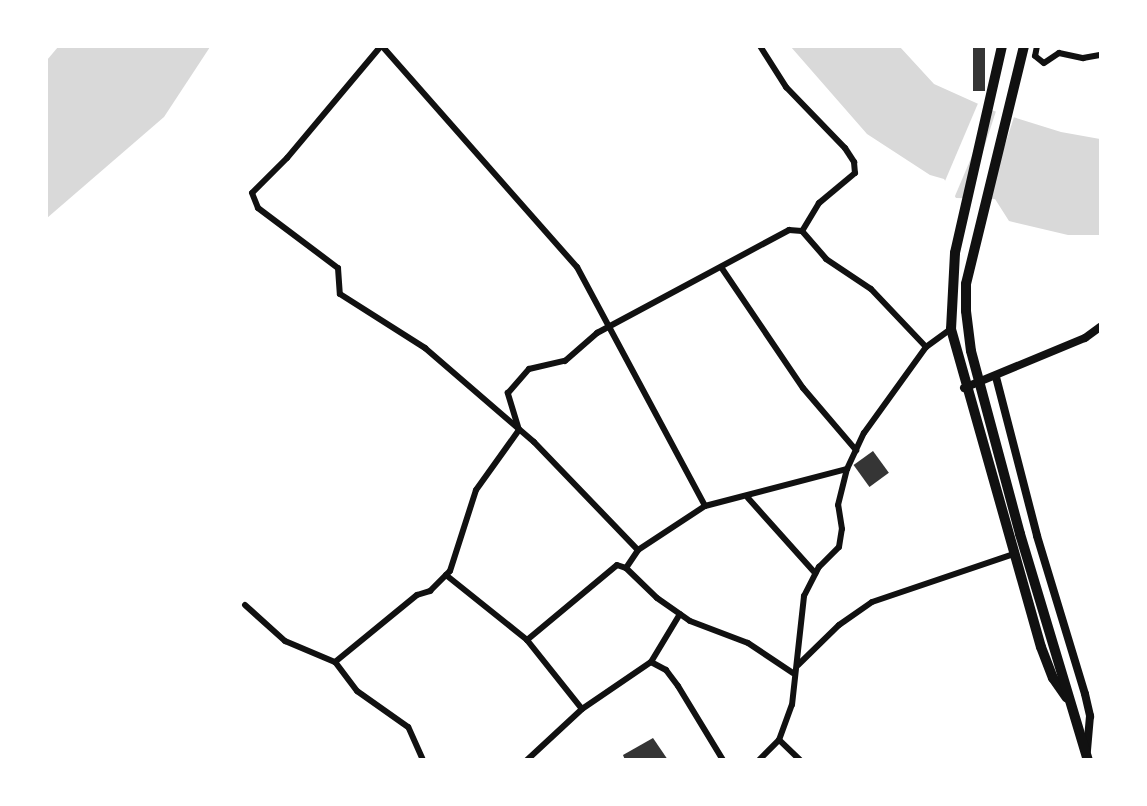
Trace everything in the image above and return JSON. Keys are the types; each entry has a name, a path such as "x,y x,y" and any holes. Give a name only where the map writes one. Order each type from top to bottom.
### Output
{"main road":[{"path":"1002,46 988,101 951,278 951,329 964,388 1053,678 1072,706"},
{"path":"1023,49 966,284 971,351 1020,534 1087,757"}],"street":[{"path":"638,550 519,430 425,348 340,294 338,268 258,208 252,193 287,158 381,46 577,267 705,506"},
{"path":"760,46 786,87 854,162 855,173 819,203 802,231"},
{"path":"1037,46 1035,57 1044,63 1059,53 1083,58 1101,55"},
{"path":"519,430 508,393 529,369 565,361 608,327 789,230 802,231 826,259 871,289 926,347"},
{"path":"721,267 803,388 856,450"},
{"path":"964,388 996,377 1085,338 1101,327"},
{"path":"798,665 804,596 815,573 839,547 842,529 838,505 847,469 856,450 926,347 951,329"},
{"path":"996,377 1037,536 1085,694 1090,716 1087,757"},
{"path":"334,662 417,595 430,591 446,575 460,548 476,490 519,430"},
{"path":"626,567 638,550 705,506 748,498 847,469"},
{"path":"748,498 815,573"},
{"path":"759,759 779,740 792,705 793,673 798,665 839,625 872,602 1014,554"},
{"path":"527,639 617,566 626,567 657,598 680,614 748,643 793,673"},
{"path":"446,575 527,639 582,709"},
{"path":"245,605 285,641 334,662 357,691 408,727 423,759"},
{"path":"527,759 582,709 651,663 680,614"},
{"path":"651,663 666,670 723,759"},
{"path":"779,740 800,759"}],"shaded area":[{"path":"58,47 210,47 164,117 47,218 47,60"},
{"path":"791,47 900,47 934,84 994,111 1061,132 1100,139 1100,235 1068,235 1009,221 995,199 956,198 944,179 930,175 867,134"}],"pier":[{"path":"979,101 993,107 953,202 939,196"},
{"path":"997,108 1015,114 985,206 967,200"}],"building":[{"path":"973,46 985,46 985,91 973,91"},
{"path":"873,451 889,473 869,487 854,465"},
{"path":"653,738 668,760 625,760 623,755"}]}
